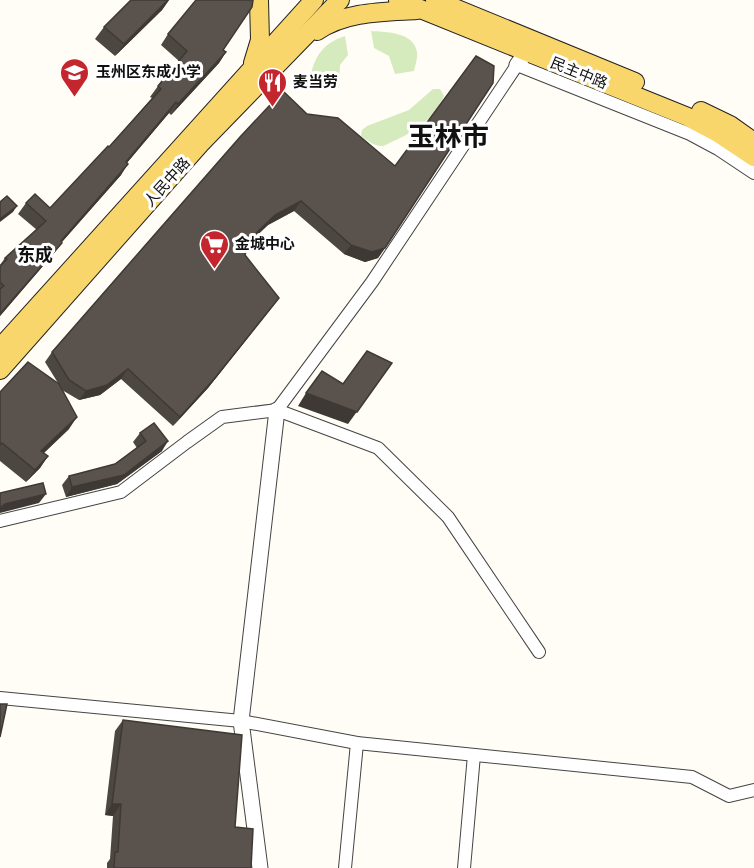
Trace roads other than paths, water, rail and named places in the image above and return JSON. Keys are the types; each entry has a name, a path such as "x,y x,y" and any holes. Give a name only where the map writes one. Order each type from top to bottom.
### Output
{"main road":[{"path":"252,68 260,40 259,0"},
{"name":"人民中路","path":"0,348 314,0"},
{"name":"人民中路","path":"0,370 200,144 340,0"},
{"name":"民主中路","path":"398,0 429,5 680,101 730,125 754,142"},
{"path":"291,50 322,28 340,20 373,12 429,5"},
{"name":"民主中路","path":"429,5 522,58 687,117 718,133 754,157"}],"street":[{"path":"260,868 241,721 277,410 372,282 522,58 690,134 754,173"},
{"path":"0,521 122,492 222,417 277,410 378,448 448,517 539,652"},
{"path":"0,698 241,721 357,742 692,777 729,796 754,790"},
{"path":"345,868 357,742"},
{"path":"464,868 474,755"}],"place":[{"name":"玉州区东成小学","path":"75,98"},
{"name":"麦当劳","path":"272,108"},
{"name":"金城中心","path":"214,270"}],"district":[{"name":"玉林市","path":"448,137"},
{"name":"东成","path":"35,255"}]}
